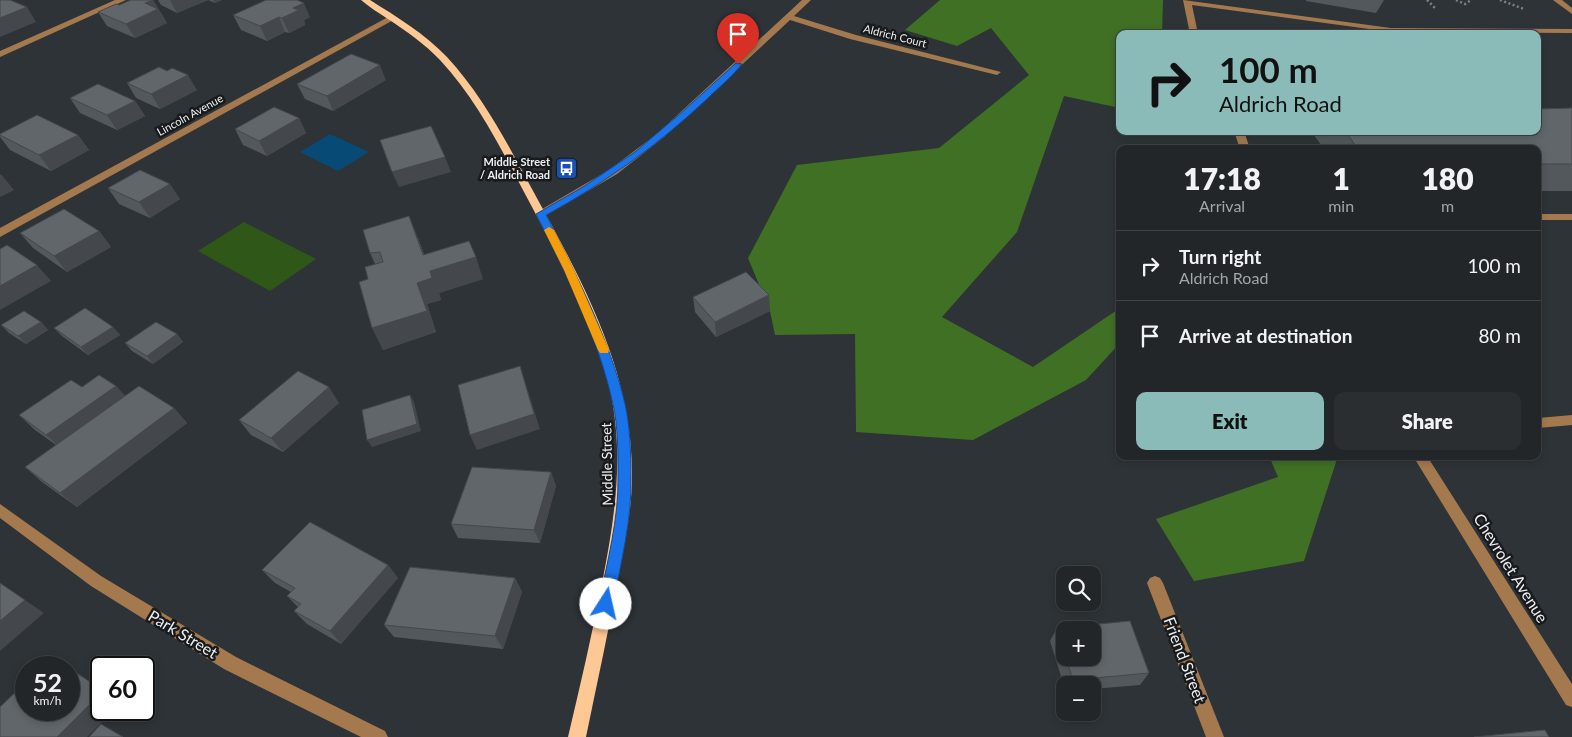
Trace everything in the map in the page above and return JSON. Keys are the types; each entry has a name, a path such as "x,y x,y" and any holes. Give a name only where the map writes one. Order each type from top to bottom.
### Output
{"main road":[{"name":"Middle Street","path":"365,0 393,18 441,56 478,102 541,214 569,270 602,344 620,406 624,440 622,516 606,604 577,737"}],"street":[{"path":"0,54 122,0"},
{"path":"541,214 586,190 638,154 684,115 807,0"},
{"path":"1557,0 1572,12"},
{"path":"1193,30 1187,1 1297,19 1390,30"},
{"name":"Aldrich Court","path":"789,17 862,39 997,72"},
{"name":"Lincoln Avenue","path":"0,233 393,18"},
{"path":"1541,32 1572,32"},
{"path":"1541,217 1572,217"},
{"path":"1541,423 1572,420"},
{"name":"Chevrolet Avenue","path":"1423,460 1572,699"},
{"name":"Park Street","path":"0,510 96,581 230,663 379,737"},
{"name":"Friend Street","path":"1155,583 1215,737"}],"path":[{"path":"1427,0 1437,10"},
{"path":"1456,0 1465,4 1471,0"},
{"path":"1500,0 1531,12"}],"green space":[{"path":"940,0 1163,0 1162,30 1116,30 1116,107 1064,96 1017,232 942,317 1033,367 1116,311 1116,347 1086,380 973,440 856,432 855,334 775,335 770,311 748,258 797,165 939,148 1029,75 991,28 957,46 905,30"},
{"path":"244,222 316,259 270,291 198,251"},
{"path":"1271,460 1337,460 1304,561 1194,581 1156,519 1278,477"}],"water":[{"path":"330,134 369,152 338,171 300,152"}],"building":[{"path":"0,0 10,0 27,7 0,18"},
{"path":"131,0 153,0 145,3 158,9 126,24 98,12 116,4 119,5"},
{"path":"266,0 297,0 304,3 293,8 299,10 260,26 233,15"},
{"path":"351,54 380,65 327,96 297,84"},
{"path":"159,67 167,71 172,68 188,75 151,94 127,83"},
{"path":"98,84 135,101 107,115 70,98"},
{"path":"274,107 299,118 259,141 235,129"},
{"path":"1572,108 1572,164 1541,164 1541,145 1355,145 1348,135 1541,135 1541,109"},
{"path":"37,115 78,135 39,155 0,135"},
{"path":"431,126 445,157 392,172 380,140"},
{"path":"140,170 170,184 139,202 108,188"},
{"path":"64,209 99,231 54,256 20,233"},
{"path":"409,216 423,255 469,241 476,257 430,271 432,278 417,283 427,311 372,328 359,282 368,279 365,267 383,262 380,252 370,253 363,230"},
{"path":"7,245 37,265 0,286 0,249"},
{"path":"746,272 769,295 715,322 693,297"},
{"path":"85,308 113,327 81,347 54,328"},
{"path":"24,311 41,322 18,336 1,325"},
{"path":"156,322 177,334 147,356 125,343"},
{"path":"520,366 534,414 470,435 458,385"},
{"path":"298,371 329,387 271,438 239,420"},
{"path":"99,375 116,386 46,435 19,415 71,380 82,387"},
{"path":"139,386 174,408 60,493 25,467"},
{"path":"410,395 417,424 367,440 362,410"},
{"path":"472,467 551,472 534,530 451,524"},
{"path":"310,522 388,565 330,631 294,611 301,604 287,596 295,588 262,570"},
{"path":"410,567 515,578 495,636 384,625"},
{"path":"0,583 25,600 0,621"},
{"path":"1130,621 1149,673 1101,677 1072,676 1069,666 1101,666 1101,624"},
{"path":"80,675 90,682 90,704 80,714"},
{"path":"15,693 15,721 73,721 57,737 0,737 0,707"},
{"path":"101,724 123,737 89,737"},
{"path":"1545,730 1549,737 1474,737"}],"slow traffic":[{"path":"549,230 569,270 604,350"}],"place":[{"name":"Middle Street / Aldrich Road","path":"566,168"}],"route":[{"path":"606,604 622,516 625,477 624,440 620,406 602,344 569,270 541,214 586,190 638,154 684,115 738,64"}]}
